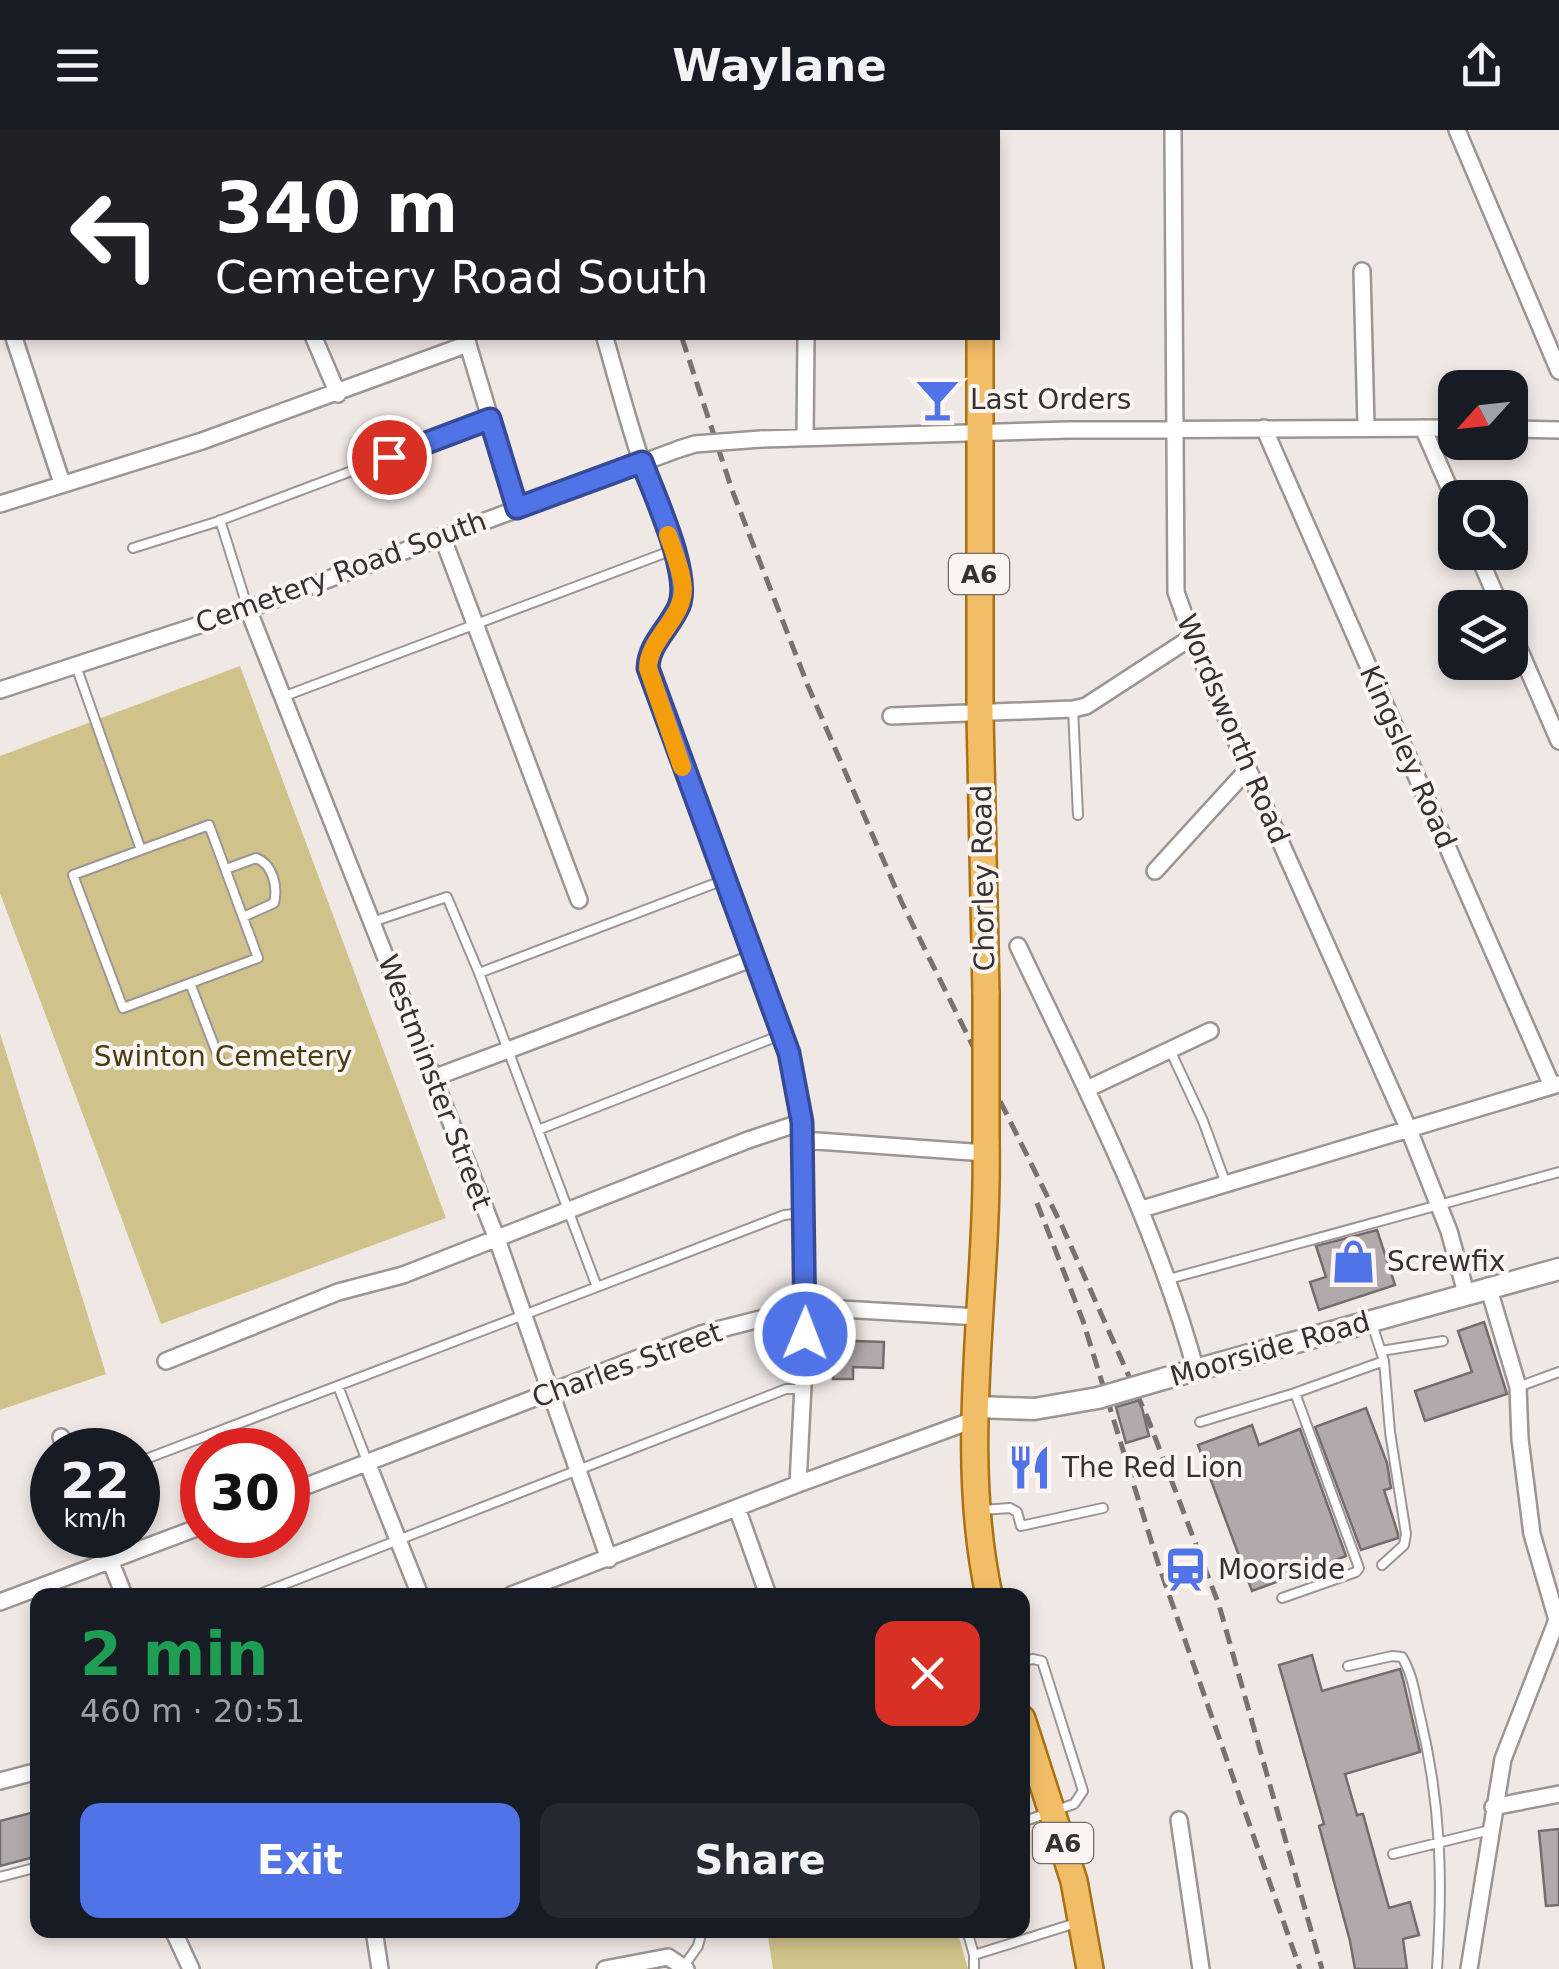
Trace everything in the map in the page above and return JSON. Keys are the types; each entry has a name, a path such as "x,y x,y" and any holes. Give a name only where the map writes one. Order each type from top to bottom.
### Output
{"main road":[{"name":"Chorley Road","path":"977,1413 986,1147 980,340"},
{"name":"A6","path":"977,1413 977,1510 987,1588"},
{"name":"A6","path":"1030,1743 1054,1812 1090,1969"}],"street":[{"name":"Wordsworth Road","path":"1172,130 1176,592 1248,769 1440,1207 1466,1293"},
{"path":"1457,130 1559,371"},
{"path":"1362,271 1366,426"},
{"path":"15,340 62,482"},
{"path":"315,340 338,394"},
{"path":"0,504 338,394 467,340 517,508"},
{"path":"606,340 673,550 683,593 678,608 648,653 648,668 782,1035 802,1122 807,1307 798,1484"},
{"path":"805,436 806,340"},
{"name":"Kingsley Road","path":"1264,428 1555,1085"},
{"path":"1423,428 1446,480"},
{"name":"Cemetery Road South","path":"0,690 248,609 695,444 805,436 1438,428"},
{"path":"1528,429 1559,430"},
{"path":"442,536 578,900"},
{"name":"Westminster Street","path":"248,609 497,1239 609,1558"},
{"path":"891,716 1073,710 1086,706 1192,637"},
{"path":"1528,669 1559,740"},
{"path":"1154,871 1248,769"},
{"path":"1018,946 1142,1209 1169,1280 1196,1370"},
{"path":"433,1078 754,958"},
{"path":"1086,1089 1210,1031"},
{"path":"1142,1209 1555,1085"},
{"path":"186,1373 172,1358 338,1292 403,1275 802,1122"},
{"path":"803,1140 986,1147"},
{"name":"Moorside Road","path":"977,1413 1034,1409 1098,1398 1559,1269"},
{"path":"1469,1969 1503,1759 1556,1620 1532,1534 1518,1387 1488,1286"},
{"name":"Charles Street","path":"310,1484 701,1334 807,1307 980,1317"},
{"path":"530,1588 977,1413"},
{"path":"367,1462 417,1588"},
{"path":"737,1508 766,1588"},
{"path":"39,1588 180,1535"},
{"path":"109,1558 121,1588"},
{"path":"0,1602 30,1591"},
{"path":"0,1780 30,1773"},
{"path":"1494,1807 1559,1794"},
{"path":"1179,1820 1201,1969"},
{"path":"177,1938 191,1969"},
{"path":"375,1938 380,1969"},
{"path":"605,1969 668,1957 685,1968"}],"lane":[{"path":"133,548 220,520 490,419"},
{"path":"220,520 248,609"},
{"path":"285,696 673,550"},
{"path":"76,663 142,850"},
{"path":"1073,710 1078,815"},
{"path":"209,825 258,958 122,1008 74,875 142,850 209,825"},
{"path":"226,869 256,858 263,861 275,886 274,902 243,916"},
{"path":"479,972 724,880"},
{"path":"372,922 447,897 597,1287"},
{"path":"190,983 220,1061"},
{"path":"538,1130 782,1035"},
{"path":"1170,1050 1204,1121 1226,1184"},
{"path":"1169,1280 1559,1172"},
{"path":"160,1454 784,1215 804,1213"},
{"path":"1371,1320 1382,1356 1406,1534 1404,1545 1382,1565"},
{"path":"1200,1422 1295,1393 1382,1356 1444,1341"},
{"path":"1518,1387 1559,1372"},
{"path":"338,1386 367,1462"},
{"path":"275,1588 786,1389 802,1389"},
{"path":"1282,1598 1359,1568 1295,1393"},
{"path":"977,1510 1010,1508 1017,1512 1022,1526 1102,1508"},
{"path":"1348,1666 1392,1656 1402,1657 1406,1664 1428,1746 1442,1842 1437,1969"},
{"path":"1030,1659 1042,1661 1082,1785 1078,1801 1030,1820"},
{"path":"1392,1854 1490,1830"},
{"path":"0,1876 30,1869"},
{"path":"974,1956 1082,1922"},
{"path":"685,1968 700,1938"},
{"path":"969,1938 974,1969"}],"green space":[{"name":"Swinton Cemetery","path":"240,666 446,1218 161,1324 0,893 0,756"},
{"path":"0,1033 106,1374 0,1410"},
{"path":"768,1938 959,1938 968,1969 773,1969"}],"building":[{"name":"Screwfix","path":"1377,1230 1395,1285 1319,1310 1310,1282 1326,1277 1316,1246"},
{"path":"1484,1322 1507,1394 1425,1421 1415,1391 1472,1372 1458,1331"},
{"path":"825,1340 884,1342 883,1368 853,1367 853,1379 833,1379 833,1365 824,1364"},
{"path":"1140,1400 1149,1436 1126,1443 1116,1407"},
{"path":"1366,1408 1387,1463 1391,1488 1384,1490 1398,1538 1361,1550 1315,1427"},
{"path":"1252,1425 1259,1445 1300,1429 1346,1556 1252,1591 1198,1445"},
{"path":"1312,1655 1322,1691 1400,1669 1420,1752 1345,1774 1357,1815 1363,1814 1389,1908 1410,1902 1419,1935 1403,1939 1407,1969 1355,1969 1319,1826 1324,1824 1279,1665"},
{"path":"30,1813 30,1858 0,1866 0,1821"},
{"path":"1559,1829 1559,1905 1546,1906 1539,1831"}],"railway":[{"path":"683,340 732,490 808,686 902,903 1062,1226 1148,1419 1219,1605 1322,1969"},
{"path":"1037,1203 1083,1321 1158,1563 1300,1969"}],"slow traffic":[{"path":"668,535 680,569 683,593 678,608 648,653 648,668 682,767"}],"place":[{"name":"Last Orders","path":"937,399"},
{"name":"Screwfix","path":"1354,1261"},
{"name":"The Red Lion","path":"1029,1467"},
{"name":"Moorside","path":"1185,1569"}],"route":[{"path":"389,457 490,419 517,508 642,462 680,569 683,593 678,608 648,653 648,668 789,1053 802,1122 805,1334"}]}
